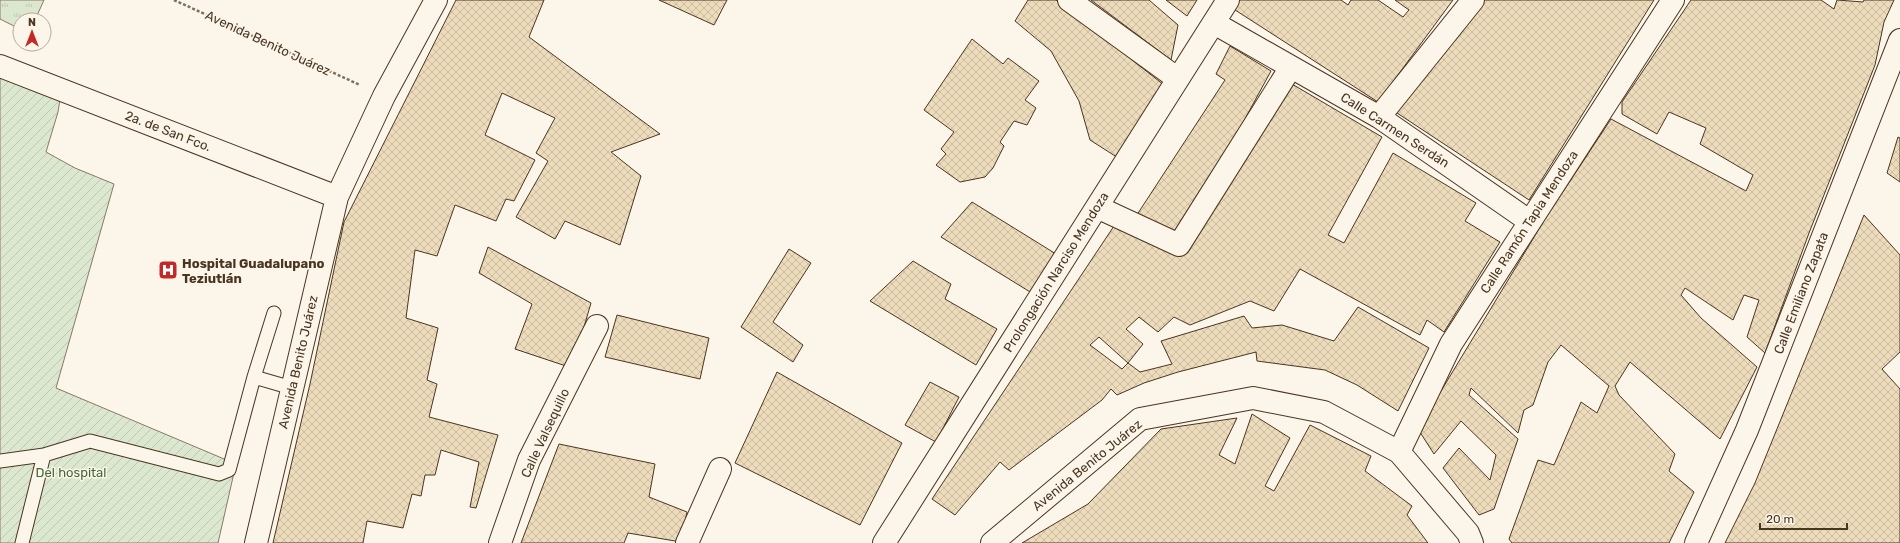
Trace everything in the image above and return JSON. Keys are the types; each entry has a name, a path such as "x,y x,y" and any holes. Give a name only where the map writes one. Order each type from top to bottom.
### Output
{"street":[{"name":"Avenida Benito Juárez","path":"256,543 337,197 384,96 436,0"},
{"path":"1069,0 1178,79"},
{"name":"Prolongación Narciso Mendoza","path":"884,543 1228,0"},
{"path":"1379,117 1473,0"},
{"name":"Calle Ramón Tapia Mendoza","path":"1400,452 1450,344 1673,0"},
{"name":"Calle Carmen Serdán","path":"1214,23 1379,117 1529,221"},
{"name":"Calle Emiliano Zapata","path":"1696,543 1747,430 1900,40"},
{"name":"2a. de San Fco.","path":"0,66 337,197"},
{"path":"1097,207 1179,245 1291,67"},
{"name":"Calle Valsequillo","path":"500,543 529,460 596,326"},
{"name":"Avenida Benito Juárez","path":"992,543 1140,419 1253,398 1324,412 1400,452 1468,533 1472,543"},
{"path":"687,543 720,469"}],"lane":[{"path":"0,461 44,455 90,441 219,474 229,470 254,377 274,313"},
{"path":"254,377 292,388"},
{"path":"22,543 44,455"}],"path":[{"name":"Avenida Benito Juárez","path":"174,0 384,96"}],"green space":[{"path":"0,0 44,0 39,12 12,12 12,25 0,19"},
{"name":"Del hospital","path":"0,68 61,93 58,112 46,152 75,168 114,184 56,388 236,464 218,543 0,543"}],"building":[{"path":"456,0 544,0 529,37 660,134 611,152 641,176 620,245 565,221 555,239 516,217 548,161 536,153 555,118 502,93 485,135 535,160 514,201 506,199 496,221 455,205 437,256 415,250 406,318 438,328 427,380 437,384 429,417 498,435 476,508 470,507 479,462 441,450 435,475 425,475 421,496 412,494 403,528 367,521 363,543 273,543 310,384 344,222"},
{"path":"659,0 727,0 714,25"},
{"path":"1028,0 1056,0 1169,89 1123,161 1090,140 1079,101 1051,51 1015,21"},
{"path":"1091,0 1149,0 1178,25 1171,60"},
{"path":"1166,0 1197,0 1187,16"},
{"path":"1238,0 1341,0 1348,5 1351,0 1378,0 1403,17 1409,10 1395,0 1453,0 1378,102 1232,8"},
{"path":"1478,0 1654,0 1529,200 1394,111"},
{"path":"1691,0 1821,0 1834,9 1837,0 1863,2 1864,0 1894,0 1884,22 1875,65 1809,233 1765,353 1747,337 1759,300 1744,295 1733,320 1685,288 1681,295 1701,318 1757,367 1720,439 1630,362 1615,386 1619,395 1675,454 1669,471 1694,492 1669,543 1512,543 1509,539 1538,460 1554,465 1581,402 1597,413 1609,386 1561,345 1548,362 1533,405 1524,410 1518,433 1471,388 1469,395 1518,439 1494,509 1479,515 1443,468 1459,448 1490,480 1496,455 1461,421 1434,454 1418,429 1545,219 1611,119 1746,191 1753,175 1700,144 1706,128 1669,112 1657,134 1622,114 1622,102"},
{"path":"972,39 1003,64 1008,58 1039,81 1025,100 1036,108 1027,125 1014,121 1000,142 1004,146 993,168 985,177 960,182 936,165 946,154 941,149 954,132 924,110"},
{"path":"1230,46 1271,71 1209,185 1292,84 1382,137 1328,235 1344,243 1393,153 1476,203 1465,221 1500,242 1444,332 1427,320 1420,335 1300,269 1274,311 1250,301 1190,325 1174,317 1158,332 1139,317 1126,329 1143,344 1128,363 1140,372 1172,364 1161,341 1244,316 1252,328 1282,325 1334,341 1358,307 1429,348 1398,411 1357,385 1325,370 1257,361 1256,352 1178,372 1144,383 1117,395 1111,389 1102,400 1009,470 1000,462 955,515 932,499 1116,223 1127,230 1225,80 1216,74","holes":["1099,337 1128,363 1122,369 1090,345"]},
{"path":"1898,137 1900,138 1900,182 1887,173"},
{"path":"972,202 1056,254 1035,295 941,237"},
{"path":"1864,215 1900,255 1900,352 1882,369 1900,389 1900,543 1725,543 1755,483"},
{"path":"488,247 591,303 572,368 515,349 532,304 479,273"},
{"path":"789,249 811,263 773,322 803,345 793,362 741,327"},
{"path":"913,261 951,284 945,299 997,329 976,365 870,301"},
{"path":"617,315 709,338 700,379 605,357"},
{"path":"777,372 902,443 860,525 735,463"},
{"path":"930,382 959,397 936,442 905,425"},
{"path":"1252,414 1290,438 1265,486 1274,491 1310,425 1371,456 1365,471 1412,506 1407,515 1428,543 1022,543 1088,504 1161,429 1237,418 1219,455 1235,464"},
{"path":"559,444 655,464 649,497 687,512 681,542 628,533 624,543 521,543"}],"place":[{"name":"Hospital Guadalupano Teziutlán","path":"168,270"}]}
